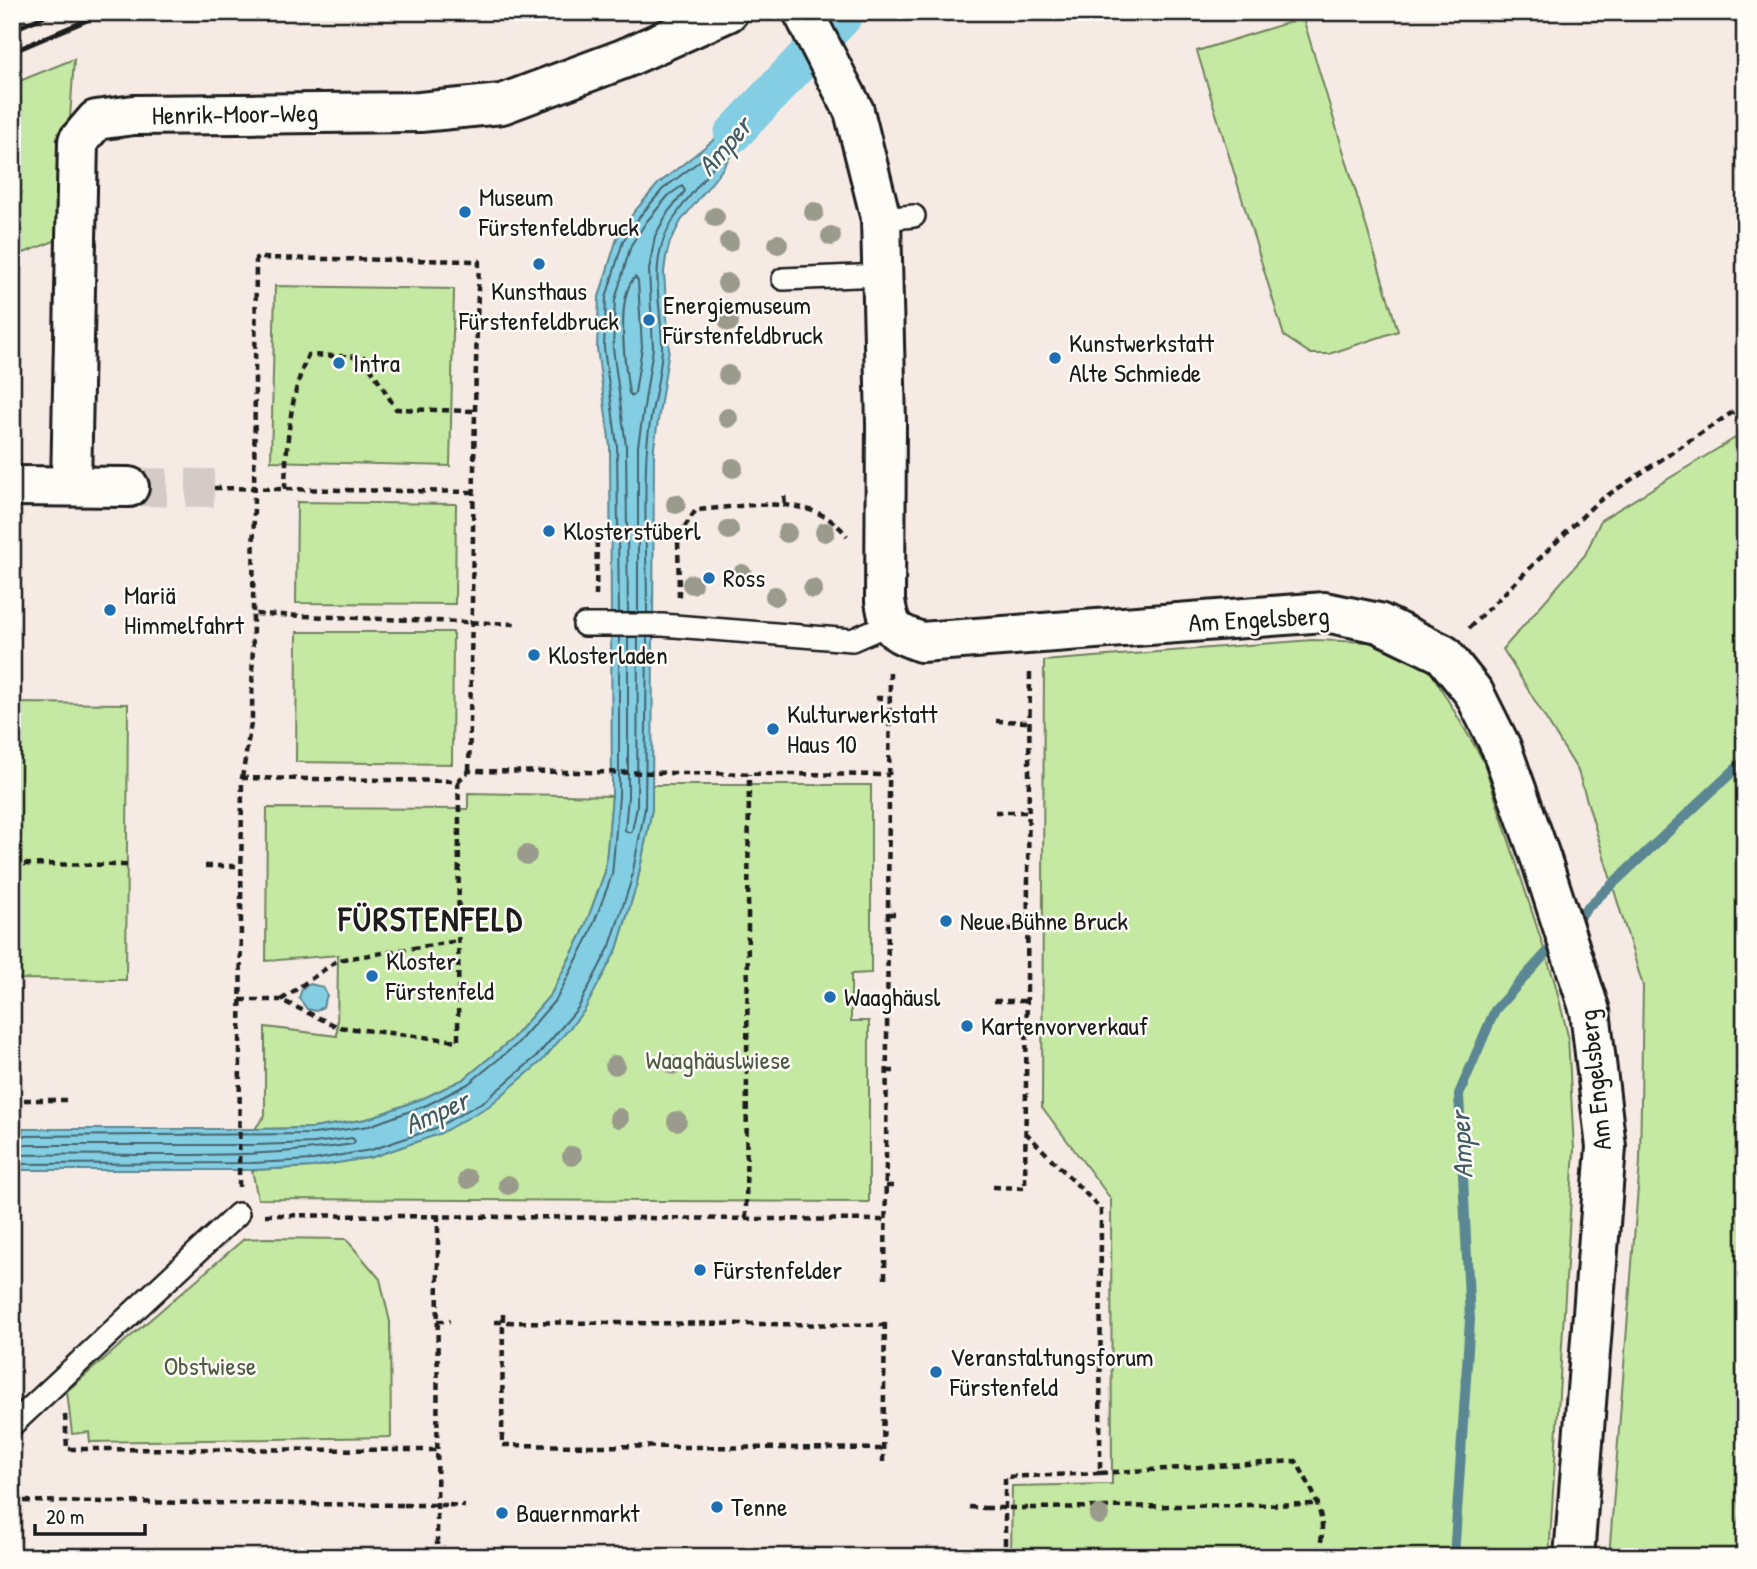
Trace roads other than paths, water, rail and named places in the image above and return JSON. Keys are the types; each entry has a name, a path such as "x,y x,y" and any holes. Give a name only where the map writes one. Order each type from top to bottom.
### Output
{"street":[{"name":"Henrik-Moor-Weg","path":"71,486 78,141 96,120 134,115 420,112 502,104 623,60 728,12"},
{"path":"804,15 854,111 898,218 882,275 886,424 885,601 889,624"},
{"path":"12,486 129,487"},
{"name":"Am Engelsberg","path":"889,624 903,635 921,642 1325,612 1380,623 1443,654 1474,693 1501,747 1590,1011 1606,1147 1574,1557"}],"lane":[{"path":"783,279 882,275"},
{"path":"596,625 671,626 852,640 889,624"},
{"path":"12,1425 238,1214"}],"water":[{"path":"768,97 721,171 681,221 666,257 664,272 669,349 654,447 652,809 637,883 617,949 584,1011 542,1061 489,1106 439,1134 373,1157 313,1167 252,1170 12,1170 12,1129 313,1128 367,1119 424,1098 464,1079 511,1040 551,994 582,934 605,872 612,796 610,446 597,348 599,297 617,238 634,212 658,184"},
{"path":"310,984 323,987 327,995 323,1007 316,1011 307,1009 299,998 302,989"}],"waterway":[{"name":"Amper","path":"733,134 845,12"},
{"name":"Amper","path":"1572,925 1745,760"},
{"name":"Amper","path":"1454,1557 1470,1320 1459,1094 1495,1010 1559,939"}],"tunnel":[{"path":"129,487 214,488"}],"railway":[{"path":"12,30 54,12"},
{"path":"12,52 106,12"}],"place":[{"name":"Museum Fürstenfeldbruck","path":"465,212"},
{"name":"Kunsthaus Fürstenfeldbruck","path":"539,264"},
{"name":"Energiemuseum Fürstenfeldbruck","path":"649,320"},
{"name":"Kunstwerkstatt Alte Schmiede","path":"1055,358"},
{"name":"Intra","path":"339,363"},
{"name":"Klosterstüberl","path":"549,531"},
{"name":"Ross","path":"709,578"},
{"name":"Mariä Himmelfahrt","path":"110,610"},
{"name":"Klosterladen","path":"534,655"},
{"name":"Kulturwerkstatt Haus 10","path":"773,729"},
{"name":"Neue Bühne Bruck","path":"946,921"},
{"name":"Kloster Fürstenfeld","path":"372,976"},
{"name":"Waaghäusl","path":"830,997"},
{"name":"Kartenvorverkauf","path":"967,1026"},
{"name":"Fürstenfelder","path":"700,1270"},
{"name":"Veranstaltungsforum Fürstenfeld","path":"936,1372"},
{"name":"Tenne","path":"717,1507"},
{"name":"Bauernmarkt","path":"502,1513"}],"district":[{"name":"FÜRSTENFELD","path":"431,919"}],"park label":[{"name":"Waaghäuslwiese","path":"718,1060"},
{"name":"Obstwiese","path":"210,1366"}]}
